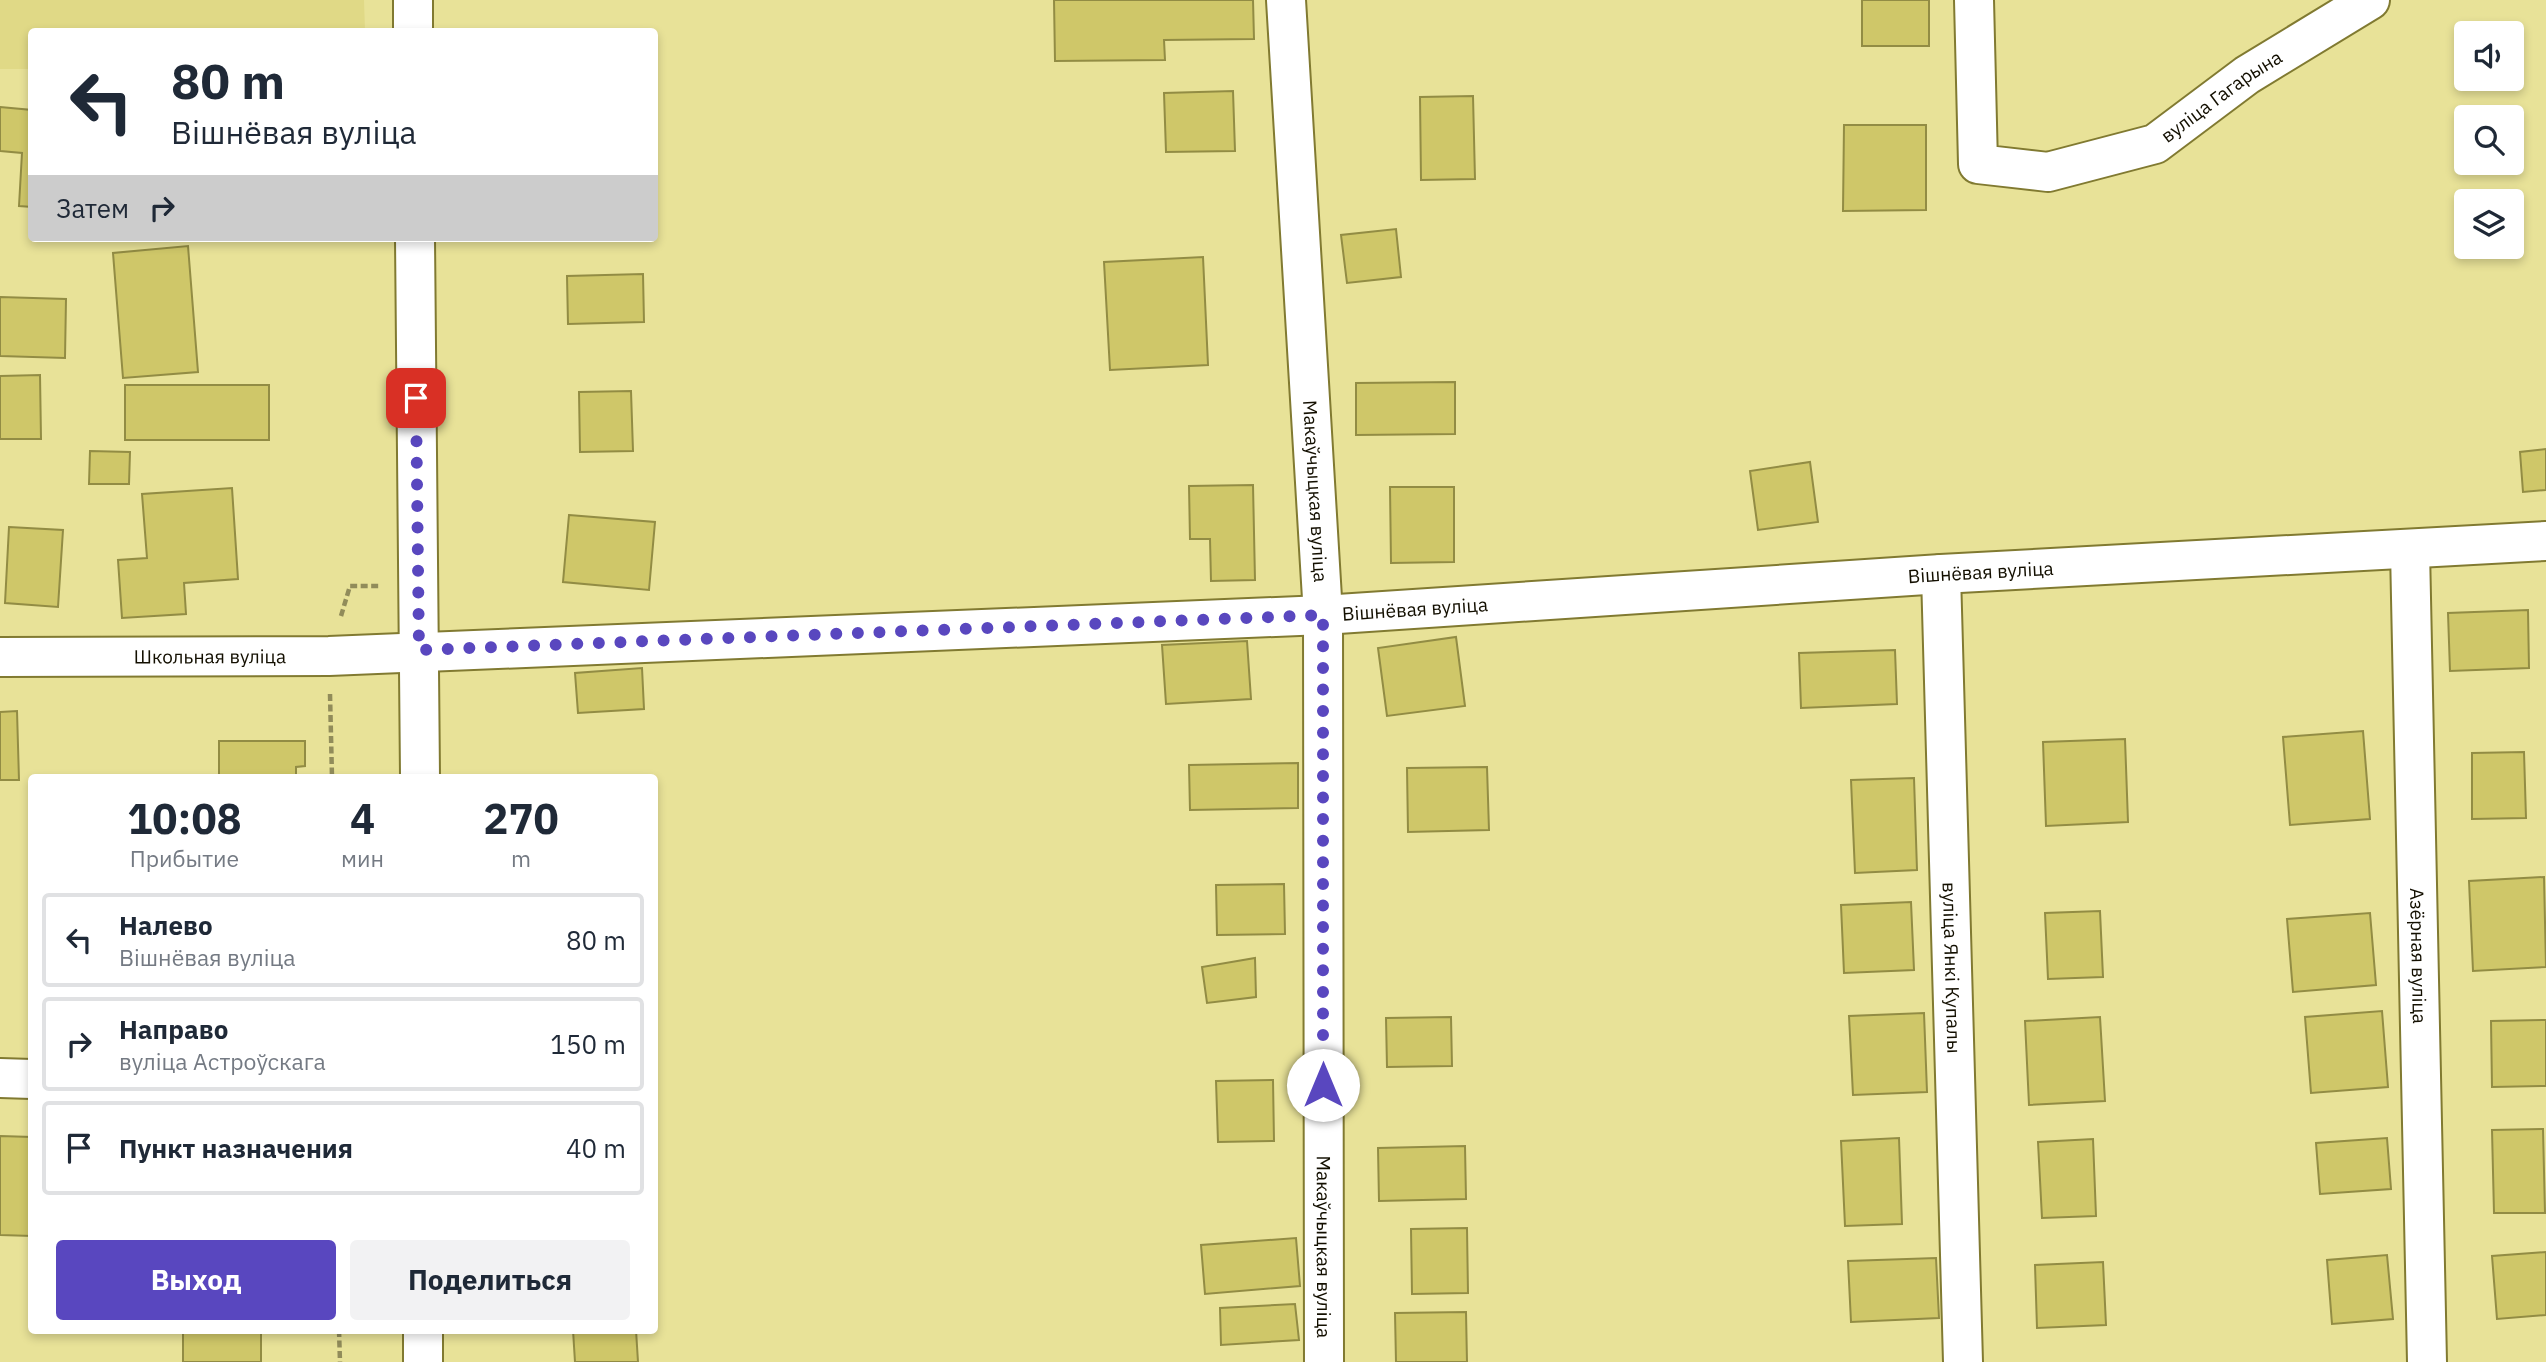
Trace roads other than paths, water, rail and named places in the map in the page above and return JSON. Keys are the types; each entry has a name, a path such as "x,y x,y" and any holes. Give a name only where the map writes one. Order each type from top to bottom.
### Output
{"street":[{"path":"413,0 413,28"},
{"name":"Макаўчыцкая вуліца","path":"1286,0 1323,615 1324,1362"},
{"name":"вуліца Гагарына","path":"1974,0 1978,164 2048,172 2155,144 2247,75 2370,0"},
{"path":"415,242 420,774"},
{"name":"Вішнёвая вуліца","path":"419,650 1323,615 1941,574 2546,541"},
{"name":"Азёрная вуліца","path":"2410,550 2427,1362"},
{"name":"вуліца Янкі Купалы","path":"1941,574 1962,1362"},
{"name":"Школьная вуліца","path":"0,657 330,656 419,650"},
{"path":"0,1078 28,1079"},
{"path":"423,1334 424,1362"}]}
